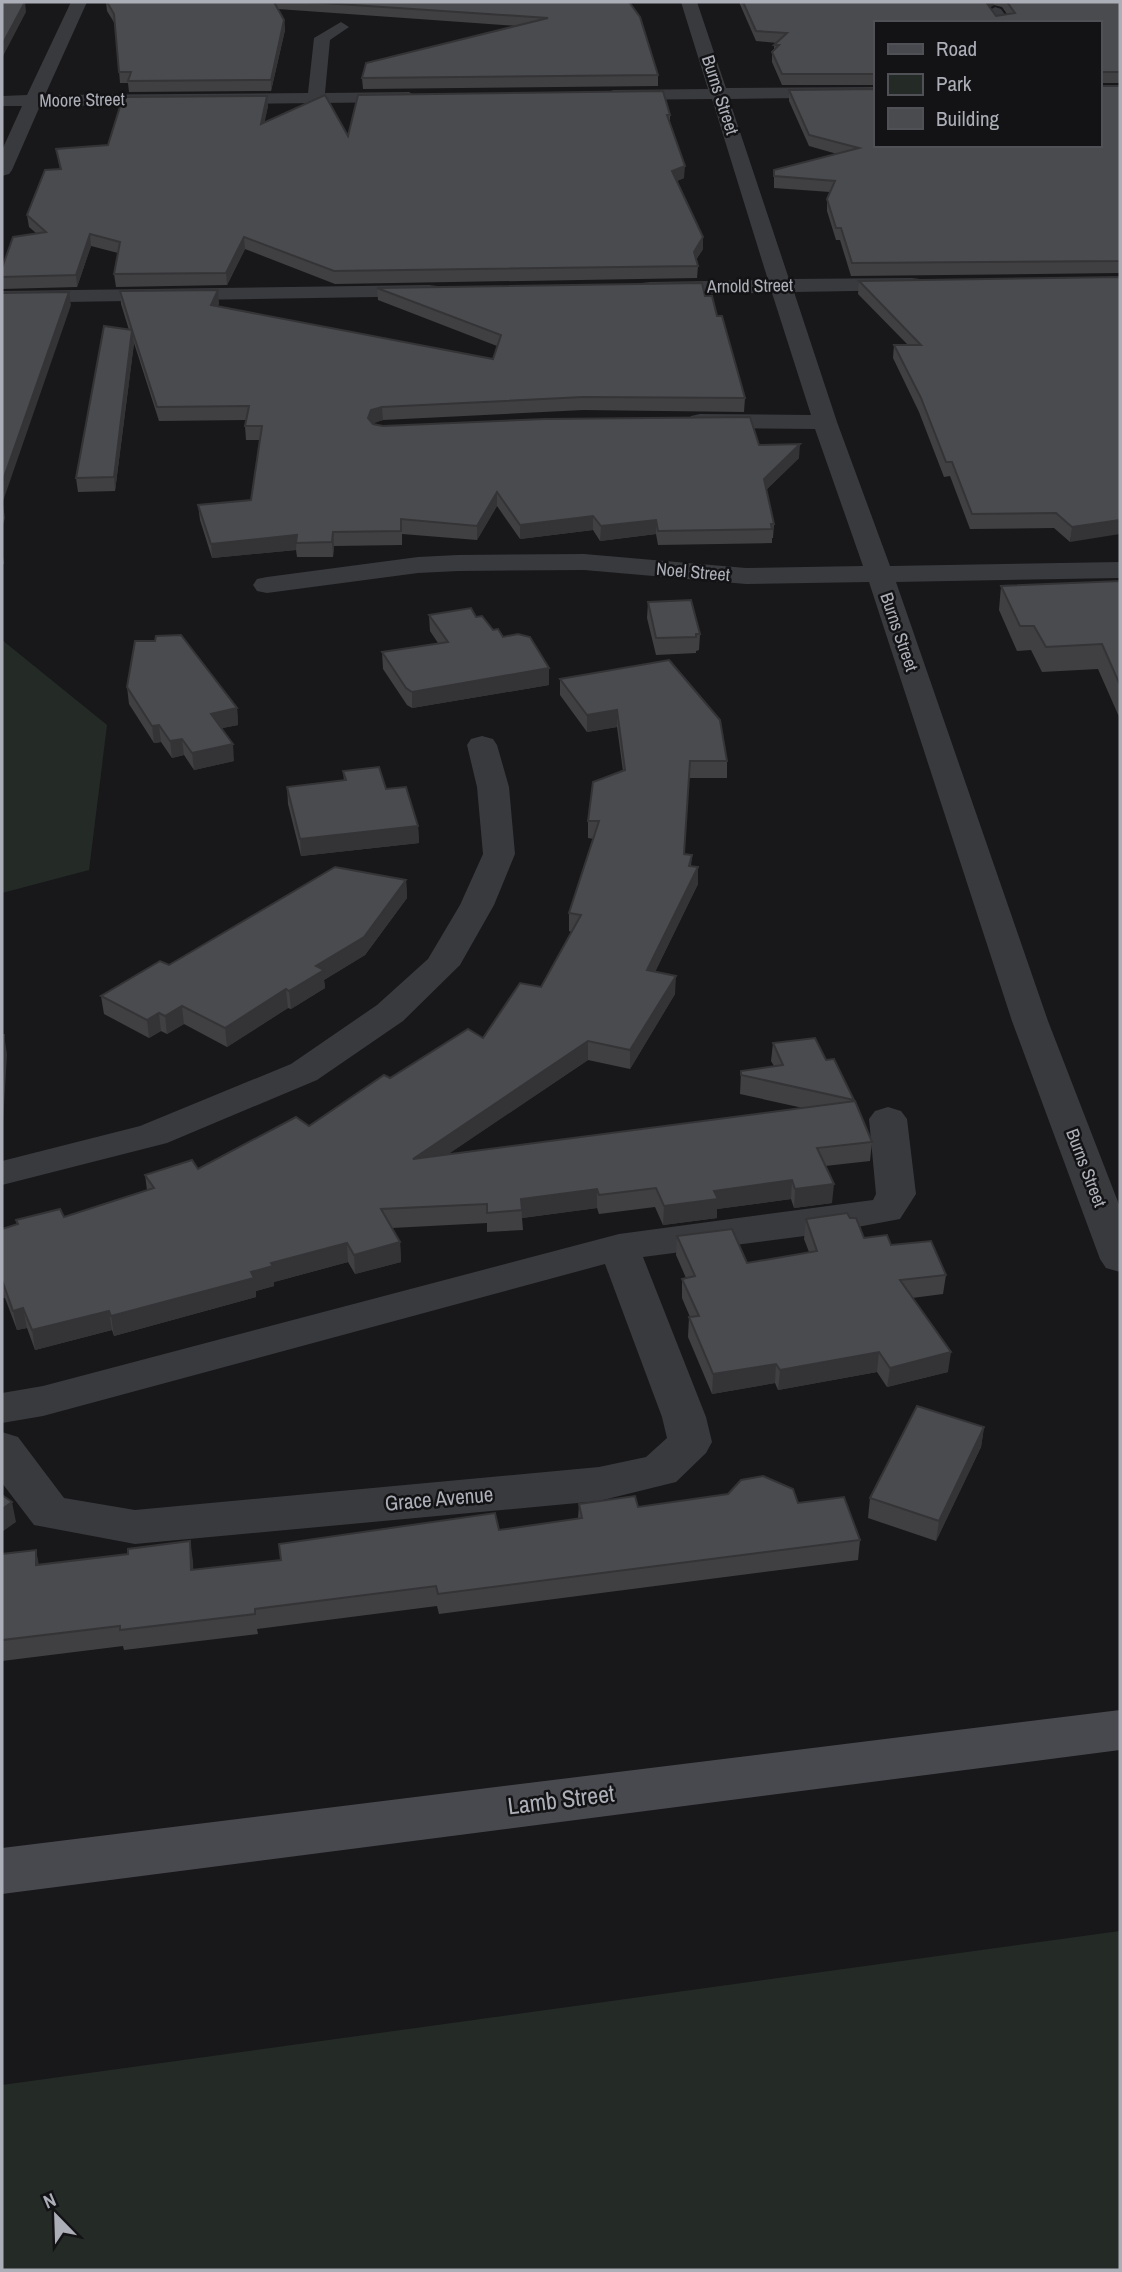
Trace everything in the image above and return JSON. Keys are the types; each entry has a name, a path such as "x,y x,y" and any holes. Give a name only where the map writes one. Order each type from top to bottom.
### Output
{"street":[{"path":"2,170 79,2"},
{"name":"Burns Street","path":"689,2 825,422 880,575 1030,1021 1120,1259"},
{"path":"316,98 322,38 341,27"},
{"path":"595,95 874,92"},
{"name":"Moore Street","path":"2,101 428,97"},
{"name":"Arnold Street","path":"629,288 931,284"},
{"path":"2,297 448,290"},
{"path":"677,421 825,422"},
{"name":"Noel Street","path":"267,584 418,565 458,563 584,562 746,576 1120,570"},
{"path":"2,1173 153,1135 292,1078 390,1013 442,965 477,905 499,854 493,787 482,745"},
{"path":"2,1408 43,1401 619,1247 684,1236 827,1222 886,1210 895,1194 888,1119"},
{"name":"Grace Avenue","path":"2,1448 36,1498 50,1513 135,1527 599,1484 660,1470 690,1442 684,1417 619,1247"},
{"name":"Lamb Street","path":"2,1871 1120,1730"}],"green space":[{"path":"2,640 107,725 89,870 2,893"},
{"path":"1120,1931 1120,2270 2,2270 2,2085"}],"building":[{"path":"2,2 25,2 2,45"},
{"path":"107,2 274,2 284,20 271,80 128,81 131,72 119,72 114,14"},
{"path":"308,2 629,2 640,17 658,75 362,78 366,63 548,18"},
{"path":"743,2 986,2 996,16 1015,13 1007,2 1120,2 1120,72 1101,72 1101,21 874,21 874,74 782,74 772,52 779,45 774,45 787,33 756,31"},
{"path":"1101,86 1120,86 1120,261 852,263 841,228 836,228 827,199 835,181 774,176 774,170 859,148 809,135 789,90 874,89 874,147 1101,147"},
{"path":"663,91 670,115 667,115 685,166 672,171 703,237 694,252 698,266 334,271 244,237 226,273 114,274 120,242 90,234 76,275 2,277 2,268 13,237 46,232 27,215 45,170 61,169 56,149 108,145 123,97 267,96 261,124 325,95 348,136 358,95"},
{"path":"1120,277 1120,520 1072,527 1056,513 972,514 952,462 946,462 921,398 894,345 921,345 859,281"},
{"path":"702,283 705,296 712,296 717,316 722,316 745,398 583,397 382,407 371,410 368,418 373,424 383,426 545,419 750,417 759,445 800,444 764,479 774,524 771,524 772,529 658,531 656,520 601,526 593,516 520,525 497,492 477,526 401,519 401,531 333,532 332,542 296,543 297,535 211,544 198,505 251,500 262,426 245,426 249,406 157,407 120,291 218,290 211,305 493,359 501,335 377,288"},
{"path":"69,292 2,483 2,293"},
{"path":"104,326 132,330 114,477 76,478"},
{"path":"1120,581 1120,685 1102,644 1046,647 1034,626 1020,626 1001,586"},
{"path":"691,600 700,634 696,634 696,637 656,638 648,602"},
{"path":"471,608 476,617 482,616 493,630 498,629 503,637 518,634 530,637 549,668 412,692 406,688 382,652 448,642 429,615"},
{"path":"181,635 237,708 211,714 233,744 192,753 182,739 170,741 159,725 152,726 127,687 135,641 155,641 156,636"},
{"path":"669,660 720,720 727,761 690,761 684,854 692,855 689,866 698,867 647,970 676,976 630,1050 588,1041 413,1159 855,1101 872,1142 817,1148 834,1184 795,1189 792,1180 714,1191 718,1199 664,1206 656,1188 599,1195 597,1189 521,1199 522,1210 487,1213 487,1204 381,1209 400,1242 354,1255 347,1243 271,1263 273,1266 251,1272 254,1278 111,1316 109,1311 32,1330 23,1308 13,1311 2,1280 2,1229 18,1224 16,1220 60,1209 64,1217 154,1188 145,1175 192,1160 198,1169 296,1117 309,1126 384,1075 390,1078 468,1029 483,1038 520,983 541,987 581,915 569,913 599,821 588,821 593,782 625,770 617,710 587,715 560,679"},
{"path":"379,767 386,789 406,787 418,826 300,839 287,787 346,780 343,771"},
{"path":"335,867 406,880 364,937 316,966 324,970 289,991 286,989 225,1028 182,1006 165,1016 159,1013 147,1020 101,996 160,961 169,965"},
{"path":"2,1035 4,1035 2,1071"},
{"path":"815,1038 826,1060 834,1059 854,1100 741,1075 741,1071 783,1065 773,1043"},
{"path":"847,1213 850,1218 856,1218 864,1238 887,1235 891,1245 931,1241 946,1275 900,1280 951,1352 890,1368 879,1352 780,1370 776,1364 713,1374 689,1317 699,1316 682,1279 695,1276 677,1236 732,1229 747,1263 817,1251 806,1219"},
{"path":"917,1406 984,1427 939,1521 870,1498"},
{"path":"763,1476 793,1489 798,1503 844,1497 860,1540 438,1594 436,1586 255,1609 255,1614 120,1630 120,1626 2,1640 2,1554 36,1550 36,1565 128,1554 128,1549 190,1541 191,1570 281,1560 279,1544 495,1513 499,1530 582,1518 579,1504 635,1496 638,1507 728,1494 741,1480"},
{"path":"2,1495 12,1502 2,1509"}]}
